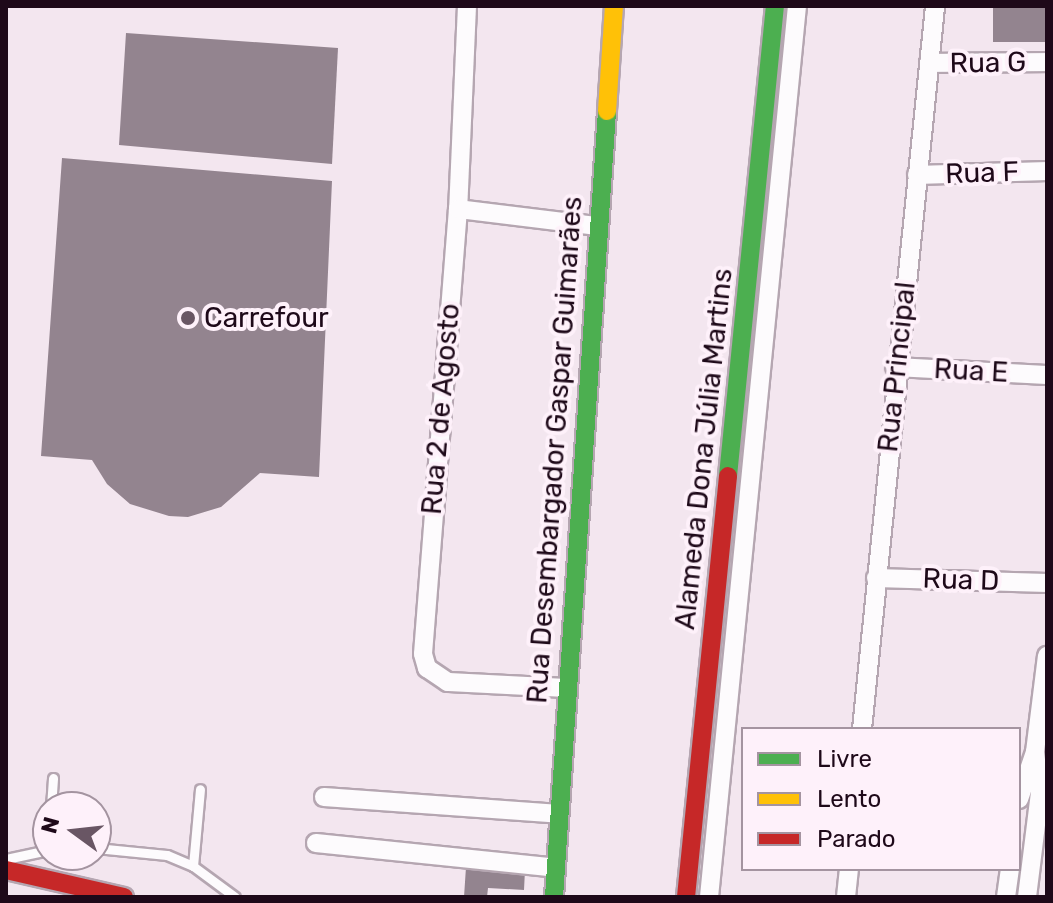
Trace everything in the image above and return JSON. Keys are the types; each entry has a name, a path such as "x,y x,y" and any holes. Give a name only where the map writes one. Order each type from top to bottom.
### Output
{"street":[{"name":"Rua 2 de Agosto","path":"467,6 458,209 423,654 427,668 448,682 567,688"},
{"name":"Rua Desembargador Gaspar Guimarães","path":"554,897 614,6"},
{"name":"Alameda Dona Júlia Martins","path":"686,897 767,123 775,6"},
{"name":"Alameda Dona Júlia Martins","path":"709,897 788,125 797,6"},
{"name":"Rua Principal","path":"862,727 895,367 935,6"},
{"name":"Rua G","path":"929,63 1047,62"},
{"path":"767,123 788,125"},
{"name":"Rua F","path":"917,175 1047,171"},
{"path":"458,209 597,226"},
{"name":"Rua E","path":"895,367 1047,375"},
{"path":"728,491 750,494"},
{"name":"Rua D","path":"876,578 1047,583"},
{"path":"1021,788 1035,752 1047,656"},
{"path":"700,749 723,751"},
{"path":"1027,897 1044,792 1035,752"},
{"path":"1021,791 1044,792"},
{"path":"324,797 559,814"},
{"path":"316,843 556,868"},
{"path":"6,870 124,897"},
{"path":"846,897 849,871"},
{"path":"1006,897 1010,871"}],"lane":[{"path":"52,791 53,778"},
{"path":"193,866 200,789"},
{"path":"112,850 167,855 193,866 235,897"},
{"path":"6,859 32,853"}],"building":[{"path":"993,6 1047,6 1047,42 993,42"},
{"path":"126,33 338,48 332,164 119,145"},
{"name":"Carrefour","path":"62,158 332,181 319,477 260,473 221,507 188,517 169,516 130,504 107,484 92,460 41,456"},
{"path":"466,867 525,870 524,890 488,888 487,897 464,897"}],"traffic: fast":[{"path":"728,476 775,6"},
{"path":"554,897 607,111"}],"traffic: slow":[{"path":"607,111 614,6"}],"traffic: jam":[{"path":"686,897 728,476"},
{"path":"6,870 124,897"}],"place":[{"name":"Carrefour","path":"188,318"}]}
